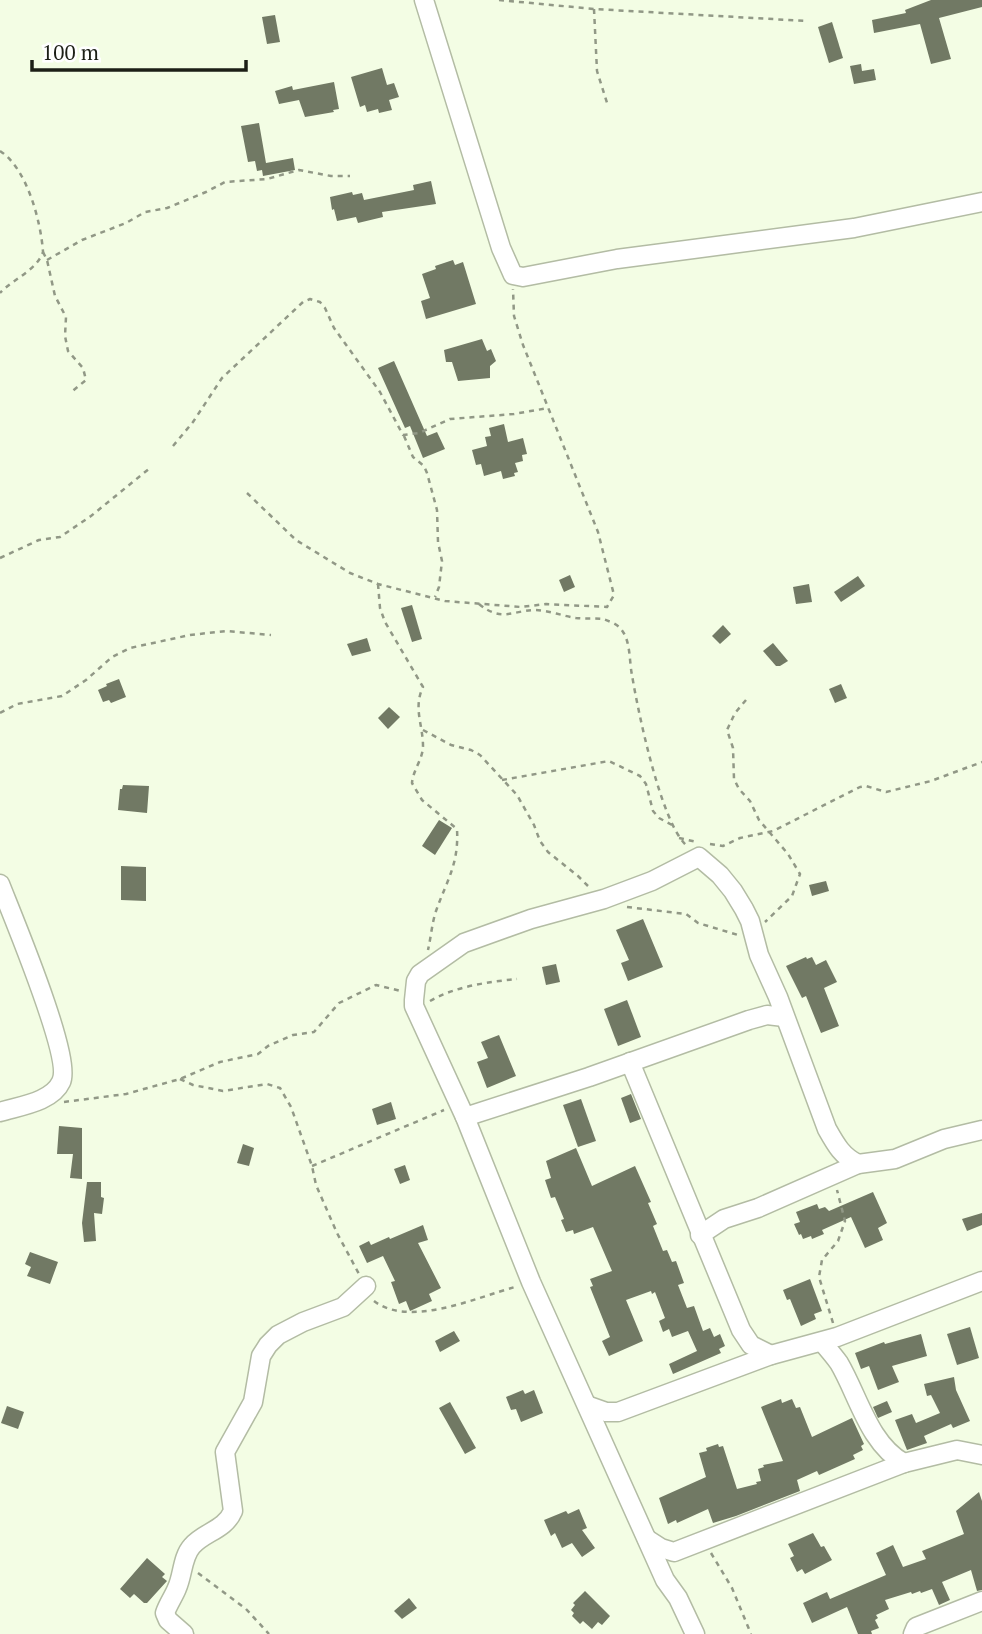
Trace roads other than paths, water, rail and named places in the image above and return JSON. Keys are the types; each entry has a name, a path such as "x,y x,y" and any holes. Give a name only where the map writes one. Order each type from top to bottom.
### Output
{"street":[{"path":"424,0 501,248 513,275 523,277 617,259 854,228 982,202"},
{"path":"695,1634 678,1598 665,1580 531,1282 462,1110 414,1003 416,981 424,971 464,943 531,919 601,900 652,881 699,857 733,891 747,915 759,955 778,997 776,1016 837,1148 858,1164"},
{"path":"0,884 55,1031 62,1056 63,1077 60,1085 44,1098 0,1112"},
{"path":"462,1110 630,1062 776,1016"},
{"path":"630,1062 741,1330 751,1345 771,1355"},
{"path":"700,1235 724,1219 758,1208 858,1164 895,1159 944,1139 982,1130"},
{"path":"589,1406 606,1412 618,1412 771,1355 830,1339 982,1281"},
{"path":"184,1634 168,1620 165,1613 192,1545 230,1519 233,1511 225,1452 253,1402 261,1356 278,1335 343,1307 366,1286"},
{"path":"830,1339 838,1362 871,1427 893,1458 904,1463"},
{"path":"600,1433 618,1412"},
{"path":"648,1539 661,1548 674,1552 904,1463 982,1442"},
{"path":"957,1450 982,1455"},
{"path":"913,1634 916,1627 982,1601"}]}
